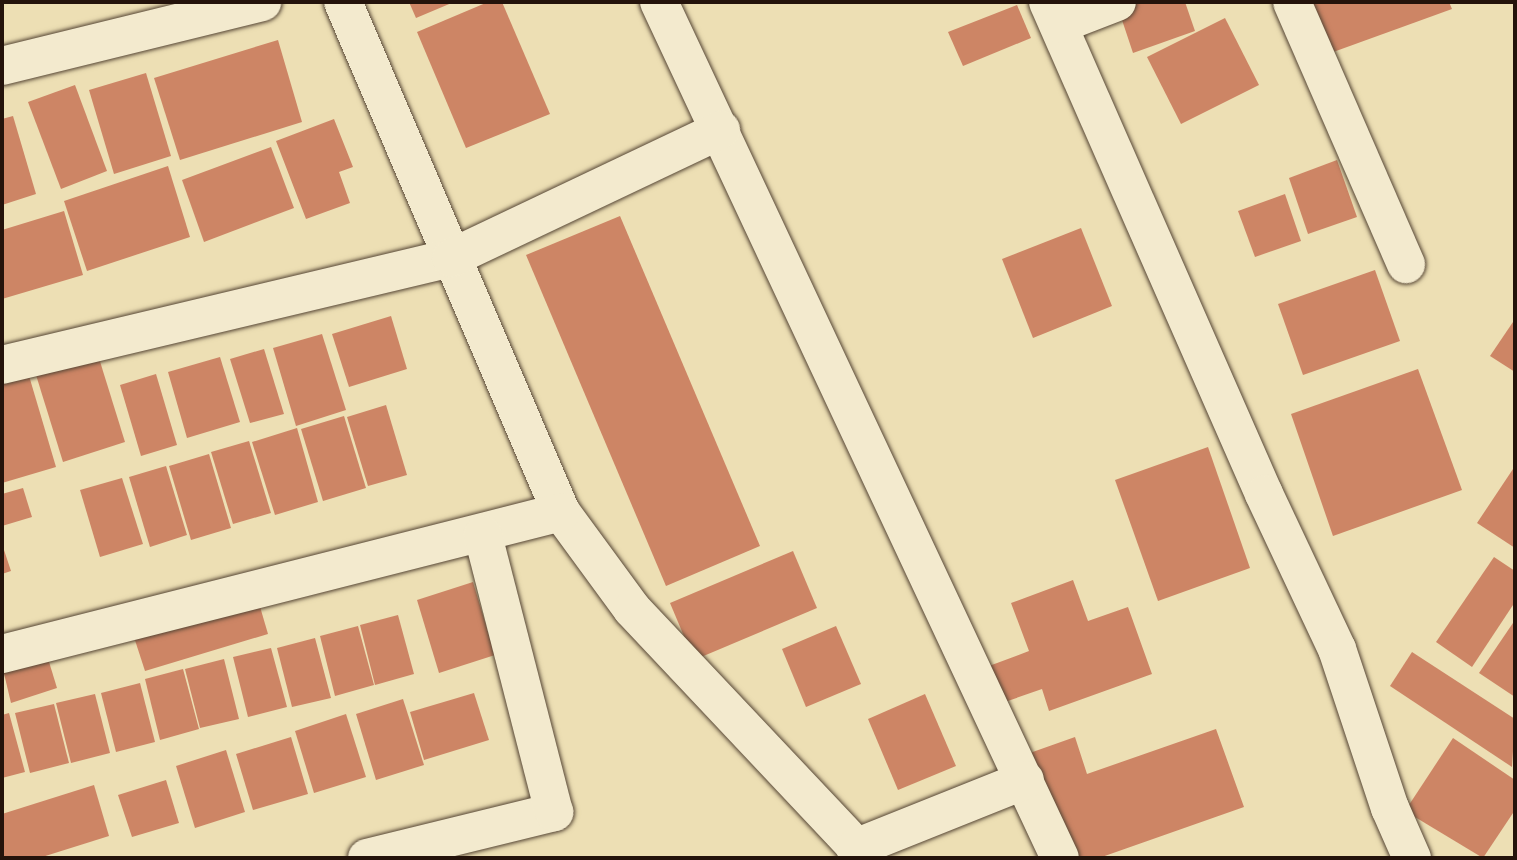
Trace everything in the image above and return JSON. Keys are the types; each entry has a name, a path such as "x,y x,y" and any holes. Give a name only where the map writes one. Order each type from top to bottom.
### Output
{"street":[{"path":"2,66 262,2"},
{"path":"343,2 561,512 632,609 861,853 1025,780"},
{"path":"659,2 1060,858"},
{"path":"1117,2 1054,13 1264,494 1337,649 1390,808 1412,858"},
{"path":"1292,2 1406,264"},
{"path":"2,365 451,258 721,130"},
{"path":"2,654 482,535 561,512"},
{"path":"367,858 554,812 482,535"}],"building":[{"path":"409,2 454,2 416,18"},
{"path":"488,2 502,2 550,114 466,148 417,32"},
{"path":"1127,2 1185,2 1195,31 1133,53 1117,5"},
{"path":"1306,2 1449,2 1452,9 1325,55"},
{"path":"1017,5 1031,38 963,66 948,32"},
{"path":"1225,18 1259,85 1181,124 1147,57"},
{"path":"278,40 302,122 180,160 154,78"},
{"path":"146,73 171,156 114,174 89,90"},
{"path":"75,85 107,171 61,189 28,102"},
{"path":"13,116 36,194 2,205 2,119"},
{"path":"334,119 353,167 339,172 350,203 306,219 276,141"},
{"path":"271,147 294,208 204,242 182,180"},
{"path":"1337,160 1357,217 1308,234 1289,178"},
{"path":"168,166 190,237 87,271 64,201"},
{"path":"1285,194 1301,241 1255,257 1238,211"},
{"path":"64,211 83,275 2,299 2,230"},
{"path":"620,216 760,546 666,586 526,255"},
{"path":"1081,228 1112,306 1033,338 1002,259"},
{"path":"1375,270 1400,341 1303,375 1278,304"},
{"path":"391,316 407,369 349,387 332,334"},
{"path":"1515,319 1515,372 1490,356"},
{"path":"322,334 346,410 296,426 273,348"},
{"path":"264,349 284,414 250,423 230,359"},
{"path":"98,355 125,442 63,462 36,375"},
{"path":"220,357 240,422 187,438 168,372"},
{"path":"27,369 56,467 2,483 2,377"},
{"path":"1418,369 1462,490 1333,536 1291,414"},
{"path":"156,374 177,445 141,456 120,385"},
{"path":"386,405 407,475 368,486 347,417"},
{"path":"344,416 366,488 323,501 301,429"},
{"path":"297,428 318,502 275,515 252,442"},
{"path":"249,441 271,513 233,524 211,452"},
{"path":"1208,447 1250,568 1158,601 1115,480"},
{"path":"209,454 231,528 191,540 169,466"},
{"path":"166,466 187,535 150,547 129,477"},
{"path":"1515,466 1515,548 1477,523"},
{"path":"122,478 143,544 100,557 80,490"},
{"path":"23,488 32,517 2,526 2,494"},
{"path":"2,544 11,571 2,574"},
{"path":"793,551 817,608 694,660 670,603"},
{"path":"1494,557 1515,571 1515,602 1472,667 1436,642"},
{"path":"1073,580 1088,621 1128,607 1152,674 1049,711 1042,689 1002,703 989,666 1029,651 1011,603"},
{"path":"473,582 495,655 439,673 417,600"},
{"path":"256,593 268,634 145,671 132,631"},
{"path":"398,615 414,674 375,685 360,625"},
{"path":"1515,620 1515,697 1479,673"},
{"path":"358,626 374,685 335,696 320,636"},
{"path":"836,626 861,684 806,707 782,649"},
{"path":"315,638 331,698 292,707 277,648"},
{"path":"271,648 287,707 248,717 233,657"},
{"path":"46,652 57,688 11,703 2,665"},
{"path":"1412,652 1515,719 1512,767 1390,686"},
{"path":"224,659 239,719 200,728 185,669"},
{"path":"183,669 199,729 160,740 145,679"},
{"path":"140,683 155,742 116,752 101,693"},
{"path":"474,693 489,740 424,760 410,712"},
{"path":"95,694 110,753 71,763 56,703"},
{"path":"925,694 956,766 898,790 868,719"},
{"path":"403,699 424,765 376,780 356,714"},
{"path":"54,704 69,763 30,773 15,713"},
{"path":"9,713 25,772 2,778 2,715"},
{"path":"346,714 366,777 314,793 295,731"},
{"path":"1216,729 1244,807 1099,858 1064,858 1027,754 1075,737 1087,774"},
{"path":"291,737 308,794 253,810 236,754"},
{"path":"1453,738 1515,780 1515,810 1483,858 1405,811"},
{"path":"226,750 245,812 195,828 176,766"},
{"path":"166,780 179,823 132,837 118,795"},
{"path":"94,785 109,836 39,858 2,858 2,814"}]}
